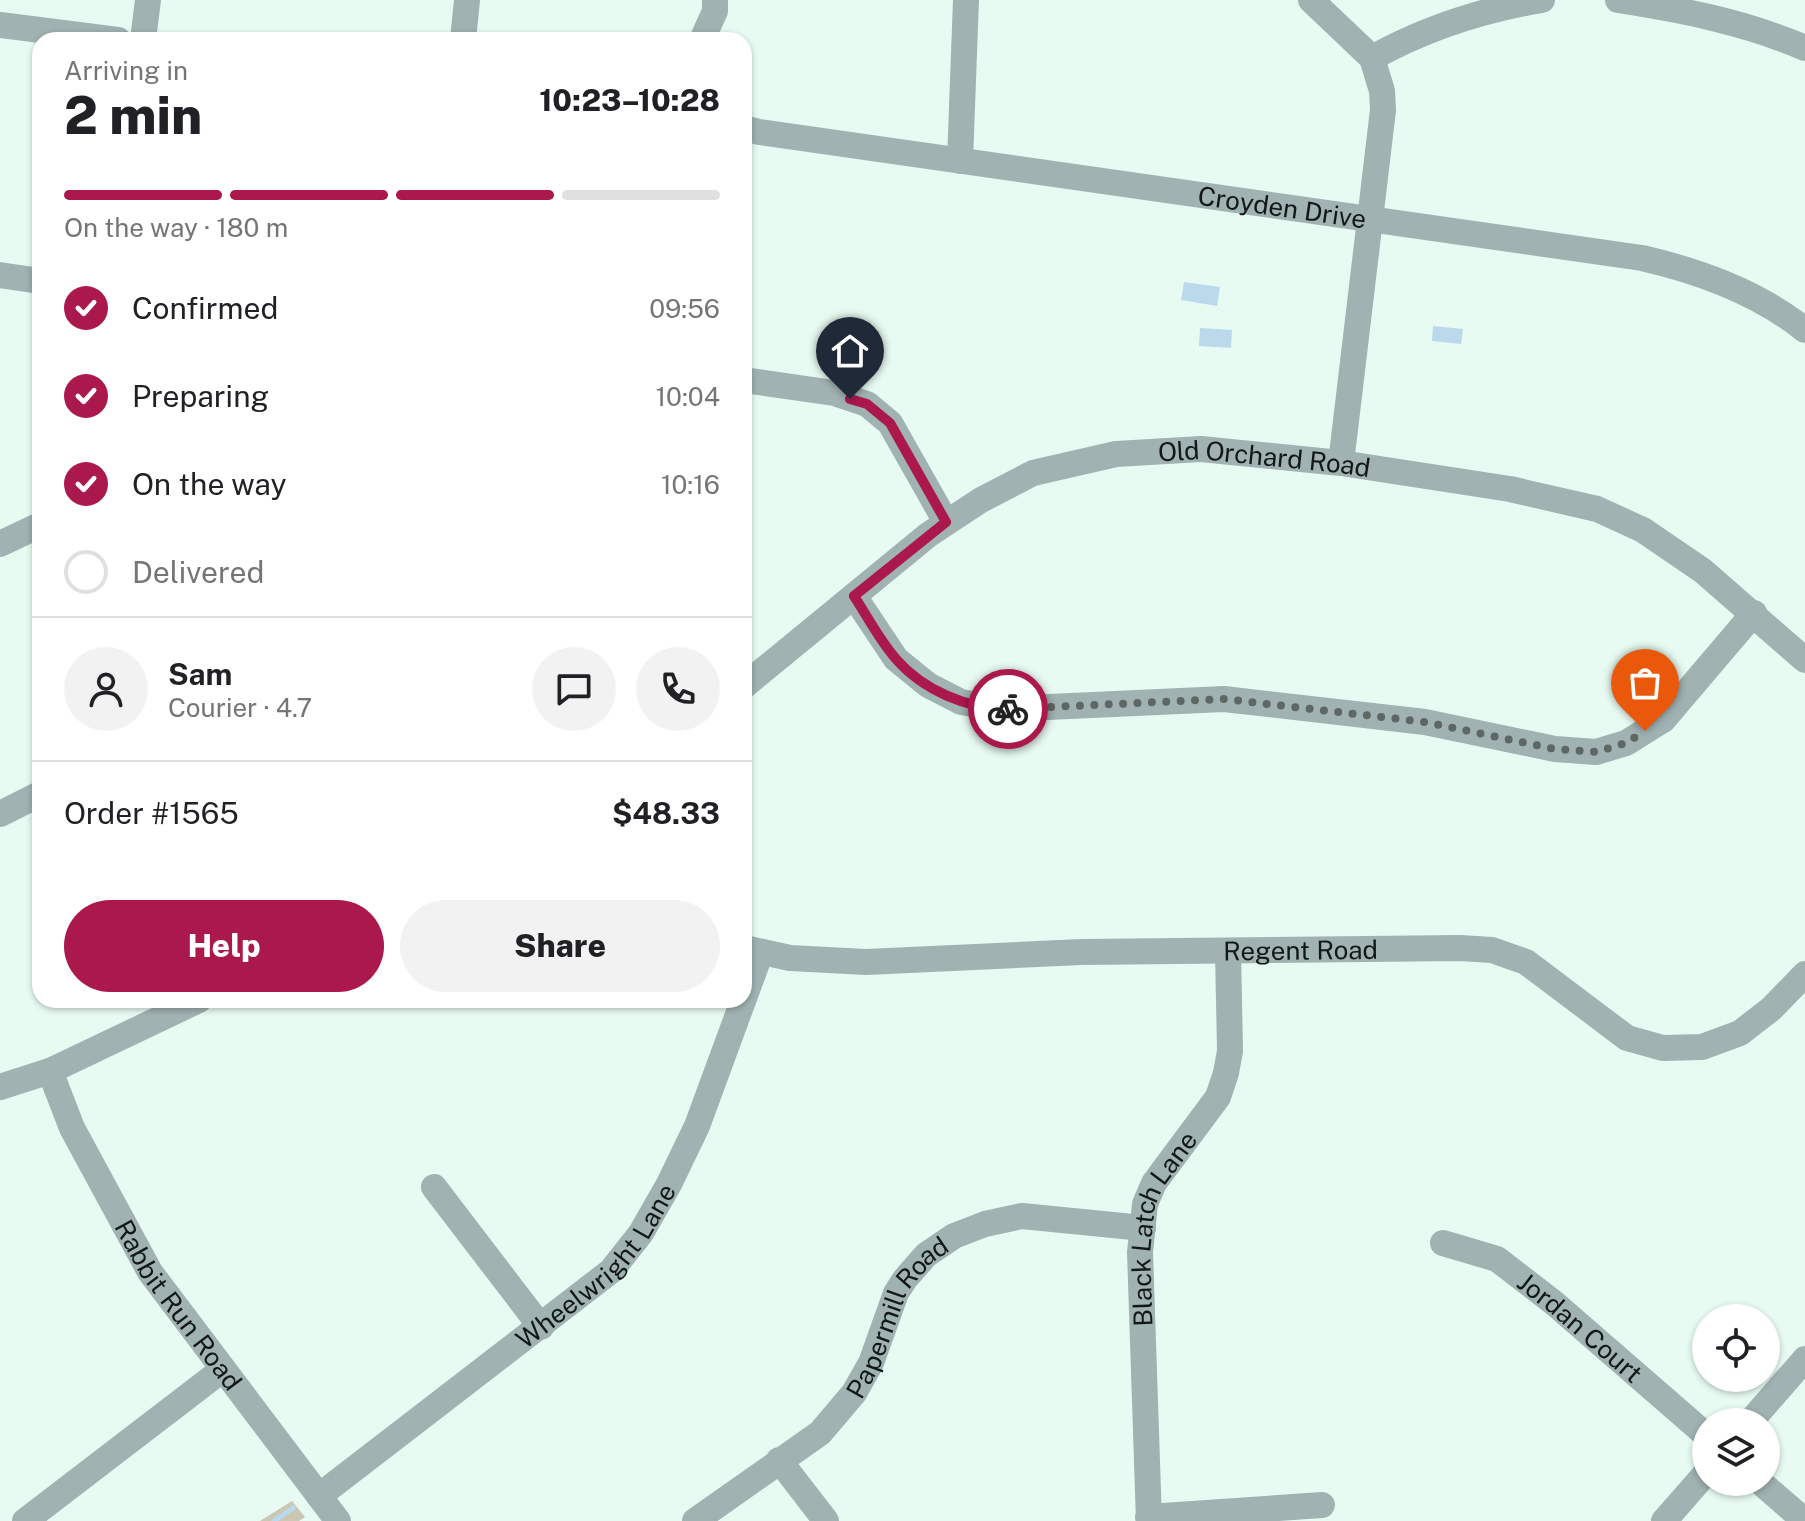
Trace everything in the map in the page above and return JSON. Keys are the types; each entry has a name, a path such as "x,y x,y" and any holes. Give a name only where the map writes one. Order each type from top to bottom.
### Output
{"street":[{"path":"144,32 148,0"},
{"path":"464,32 467,0"},
{"path":"706,32 715,11 715,0"},
{"path":"960,161 966,0"},
{"path":"1311,0 1372,58 1382,91 1383,110 1372,219 1341,463"},
{"path":"1372,58 1457,18 1502,6 1542,0"},
{"path":"1618,0 1722,19 1805,48"},
{"path":"0,25 55,32"},
{"name":"Croyden Drive","path":"752,130 1642,258 1678,266 1762,302 1805,330"},
{"path":"0,275 32,280"},
{"path":"752,381 834,393 867,404 890,423 946,522"},
{"name":"Old Orchard Road","path":"752,679 946,522 1033,473 1116,454 1201,449 1341,463 1510,489 1597,509 1643,530 1703,571 1805,660"},
{"path":"0,544 32,529"},
{"path":"854,596 896,659 928,685 961,702 1003,709 1224,699 1425,722 1555,749 1596,752 1626,743 1663,720 1754,613"},
{"path":"0,814 32,798"},
{"name":"Regent Road","path":"752,950 790,958 866,962 1081,952 1492,950 1526,962 1627,1038 1663,1048 1702,1047 1740,1033 1771,1009 1805,974"},
{"name":"Black Latch Lane","path":"1148,1519 1140,1252 1145,1204 1154,1183 1218,1097 1226,1073 1230,1051 1228,951"},
{"path":"0,1087 50,1071 182,1008"},
{"name":"Wheelwright Lane","path":"319,1496 611,1271 641,1233 697,1126 734,1008"},
{"name":"Rabbit Run Road","path":"50,1071 72,1128 150,1272 338,1521"},
{"path":"434,1187 541,1327"},
{"name":"Papermill Road","path":"695,1521 820,1433 854,1393 871,1363 896,1293 905,1279 926,1255 954,1236 985,1224 1022,1216 1143,1228"},
{"name":"Jordan Court","path":"1443,1243 1497,1259 1554,1303 1692,1423"},
{"path":"1762,1408 1805,1359"},
{"path":"25,1521 222,1370"},
{"path":"779,1460 826,1521"},
{"path":"1664,1521 1692,1489"},
{"path":"1776,1496 1805,1521"},
{"path":"1148,1519 1322,1505"}],"shaded area":[{"path":"292,1501 305,1517 299,1521 260,1521"}],"water":[{"path":"1184,282 1220,287 1217,306 1181,300"},
{"path":"1433,326 1463,329 1461,344 1432,341"},
{"path":"1200,328 1232,330 1231,348 1199,346"}],"waterway":[{"path":"274,1521 293,1508"}],"way so far":[{"path":"1008,709 1224,699 1425,722 1555,749 1596,752 1626,743 1645,731"}],"route":[{"path":"850,399 867,404 890,423 946,522 854,596 896,659 928,685 961,702 1008,709"}]}
